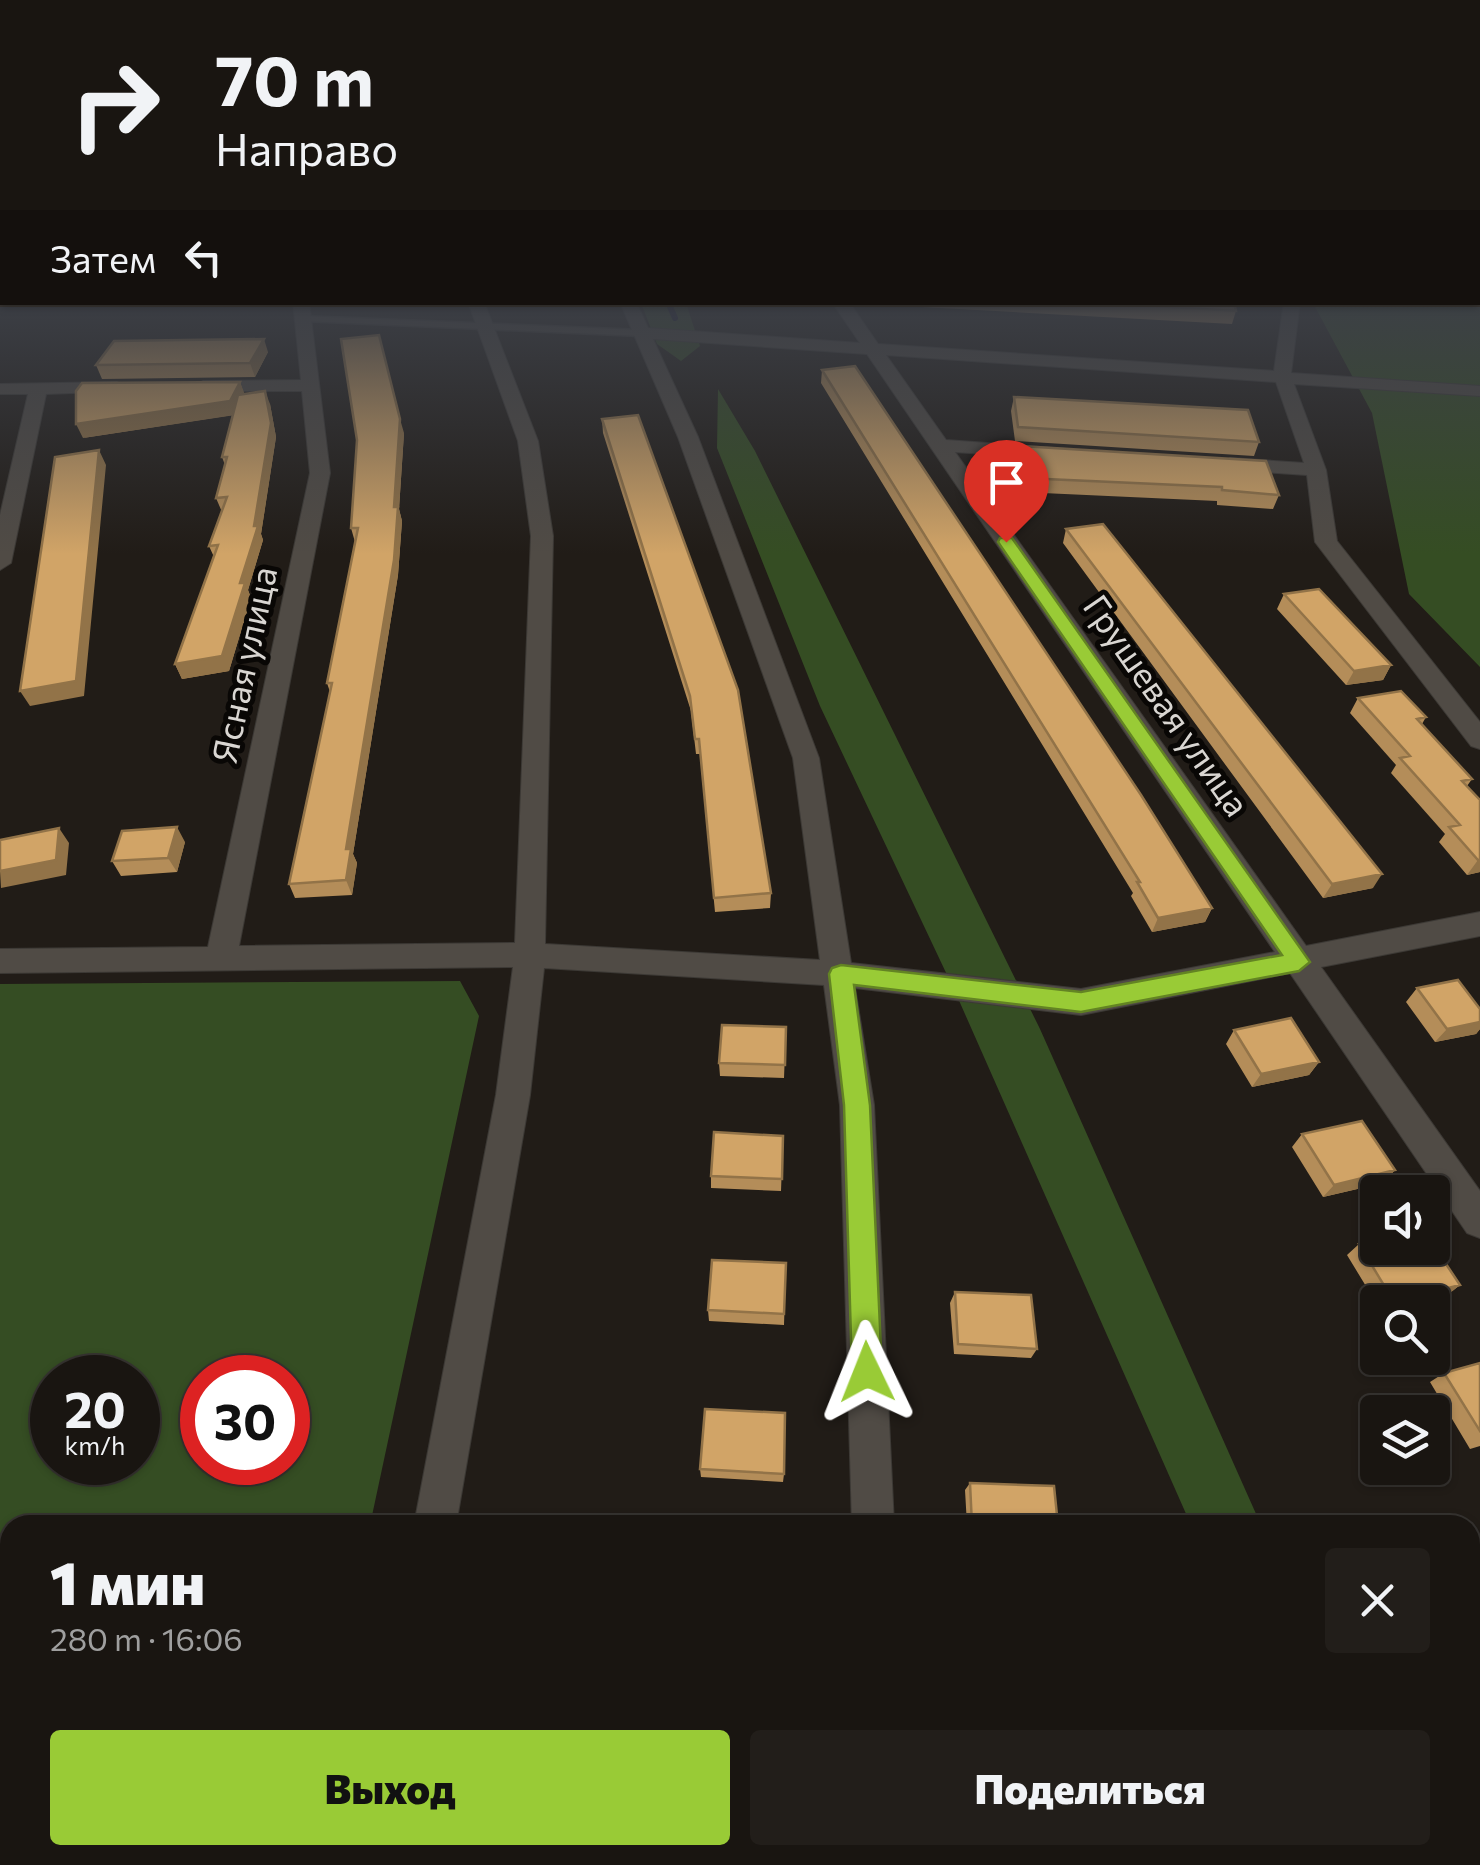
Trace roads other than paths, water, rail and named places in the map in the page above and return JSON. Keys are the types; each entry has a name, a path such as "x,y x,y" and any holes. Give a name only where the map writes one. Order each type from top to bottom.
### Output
{"street":[{"name":"Ясная улица","path":"221,958 320,473 310,380"},
{"path":"436,1515 514,1095 530,954 542,536 528,441 505,380"},
{"path":"662,380 688,437 806,758 841,974 857,1105 872,1515"},
{"name":"Грушевая улица","path":"893,380 1480,1221"},
{"path":"1284,380 1316,470 1326,542 1480,740"},
{"path":"1348,380 1480,390"},
{"path":"174,386 311,385"},
{"path":"0,389 136,387"},
{"path":"0,563 38,388"},
{"path":"938,445 1077,454"},
{"path":"1216,463 1316,470"},
{"path":"0,961 530,954 841,974 1081,1002 1480,924"}]}
